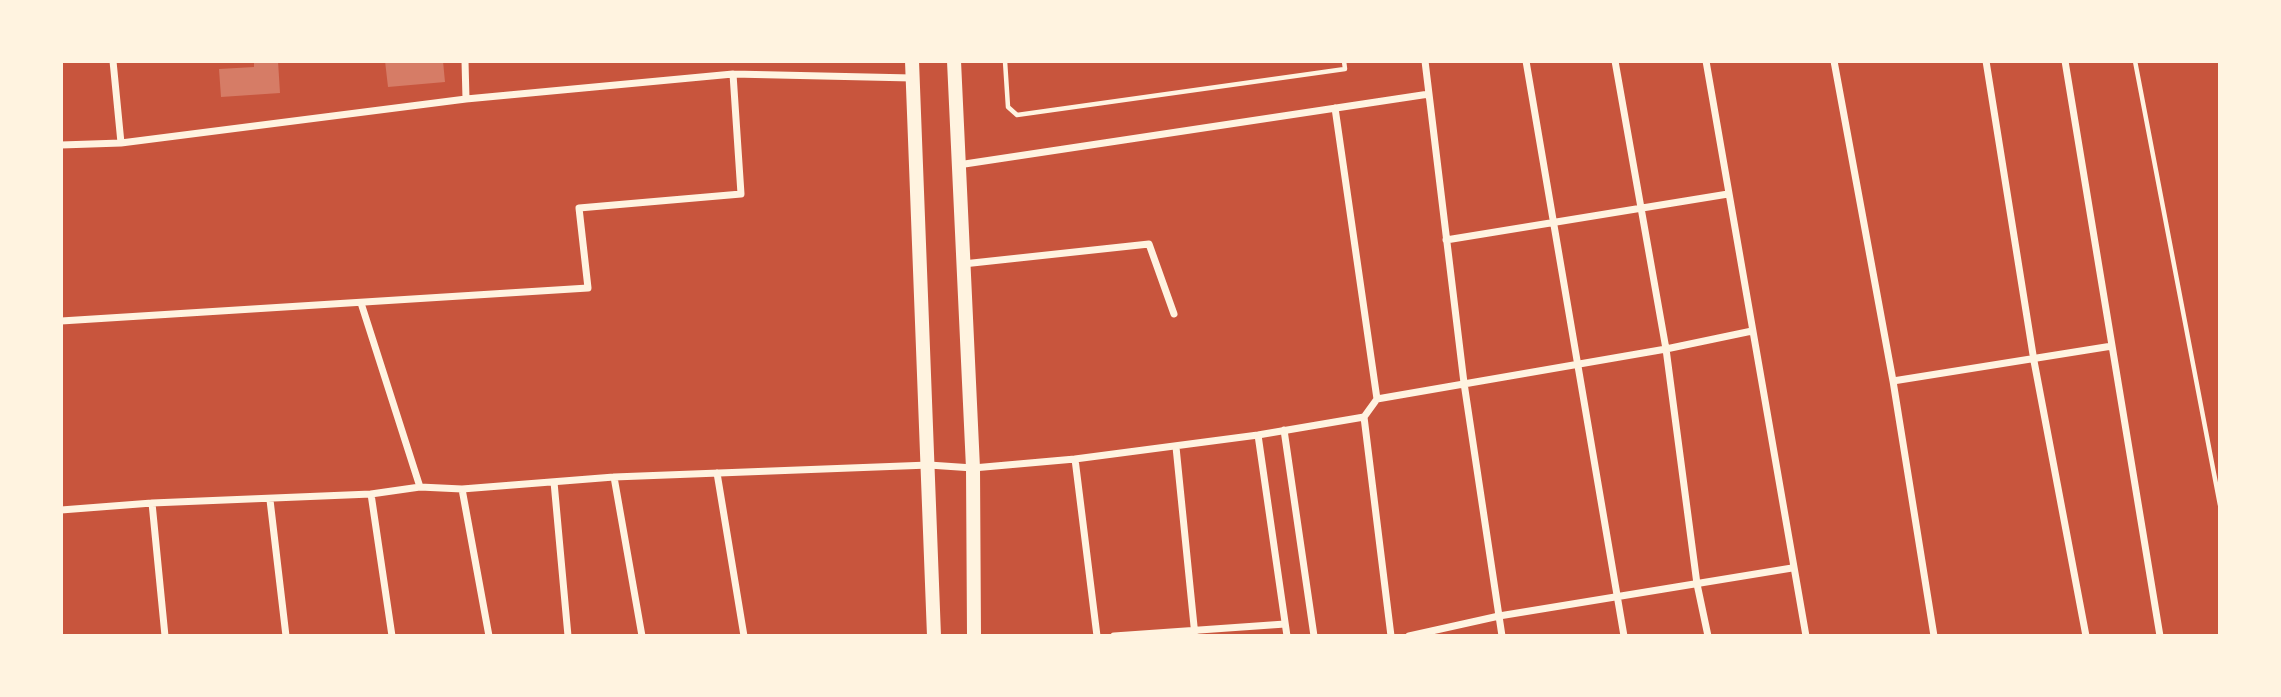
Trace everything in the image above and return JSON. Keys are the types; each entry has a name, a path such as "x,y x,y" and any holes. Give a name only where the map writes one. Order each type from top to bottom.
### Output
{"main road":[{"path":"912,61 934,636"},
{"path":"954,61 973,468 974,636"}],"street":[{"path":"113,61 121,143"},
{"path":"465,61 467,99"},
{"path":"1424,61 1464,383 1502,636"},
{"path":"1526,61 1624,636"},
{"path":"1615,61 1666,349 1697,584 1708,636"},
{"path":"1706,61 1792,568 1806,636"},
{"path":"1834,61 1893,381 1934,636"},
{"path":"1986,61 2034,360 2086,636"},
{"path":"2065,61 2160,636"},
{"path":"61,145 121,143 467,99 733,74 913,78"},
{"path":"61,321 588,288 579,208 741,194 733,74"},
{"path":"957,165 1429,94"},
{"path":"1335,108 1377,399"},
{"path":"1446,240 1728,194"},
{"path":"963,264 1149,244 1174,314"},
{"path":"361,303 420,487"},
{"path":"1391,636 1364,417 1377,399 1579,365 1752,331"},
{"path":"1893,381 2112,346"},
{"path":"61,510 152,503 371,494 420,487 462,489 614,477 929,465 973,468 1175,447 1364,417"},
{"path":"1284,430 1314,636"},
{"path":"1258,435 1287,636"},
{"path":"1175,447 1194,633"},
{"path":"1075,459 1097,636"},
{"path":"717,473 744,636"},
{"path":"614,477 642,636"},
{"path":"554,482 568,636"},
{"path":"462,489 488,636"},
{"path":"371,494 392,636"},
{"path":"270,500 286,636"},
{"path":"152,503 165,636"},
{"path":"1409,636 1499,616 1792,568"},
{"path":"1114,636 1194,633 1285,624"}],"lane":[{"path":"1005,61 1008,107 1017,115 1345,69 1344,61"},
{"path":"2135,61 2220,505"}],"building":[{"path":"254,61 278,61 280,93 221,97 219,69 254,67"},
{"path":"385,61 443,61 445,82 388,87"}]}
